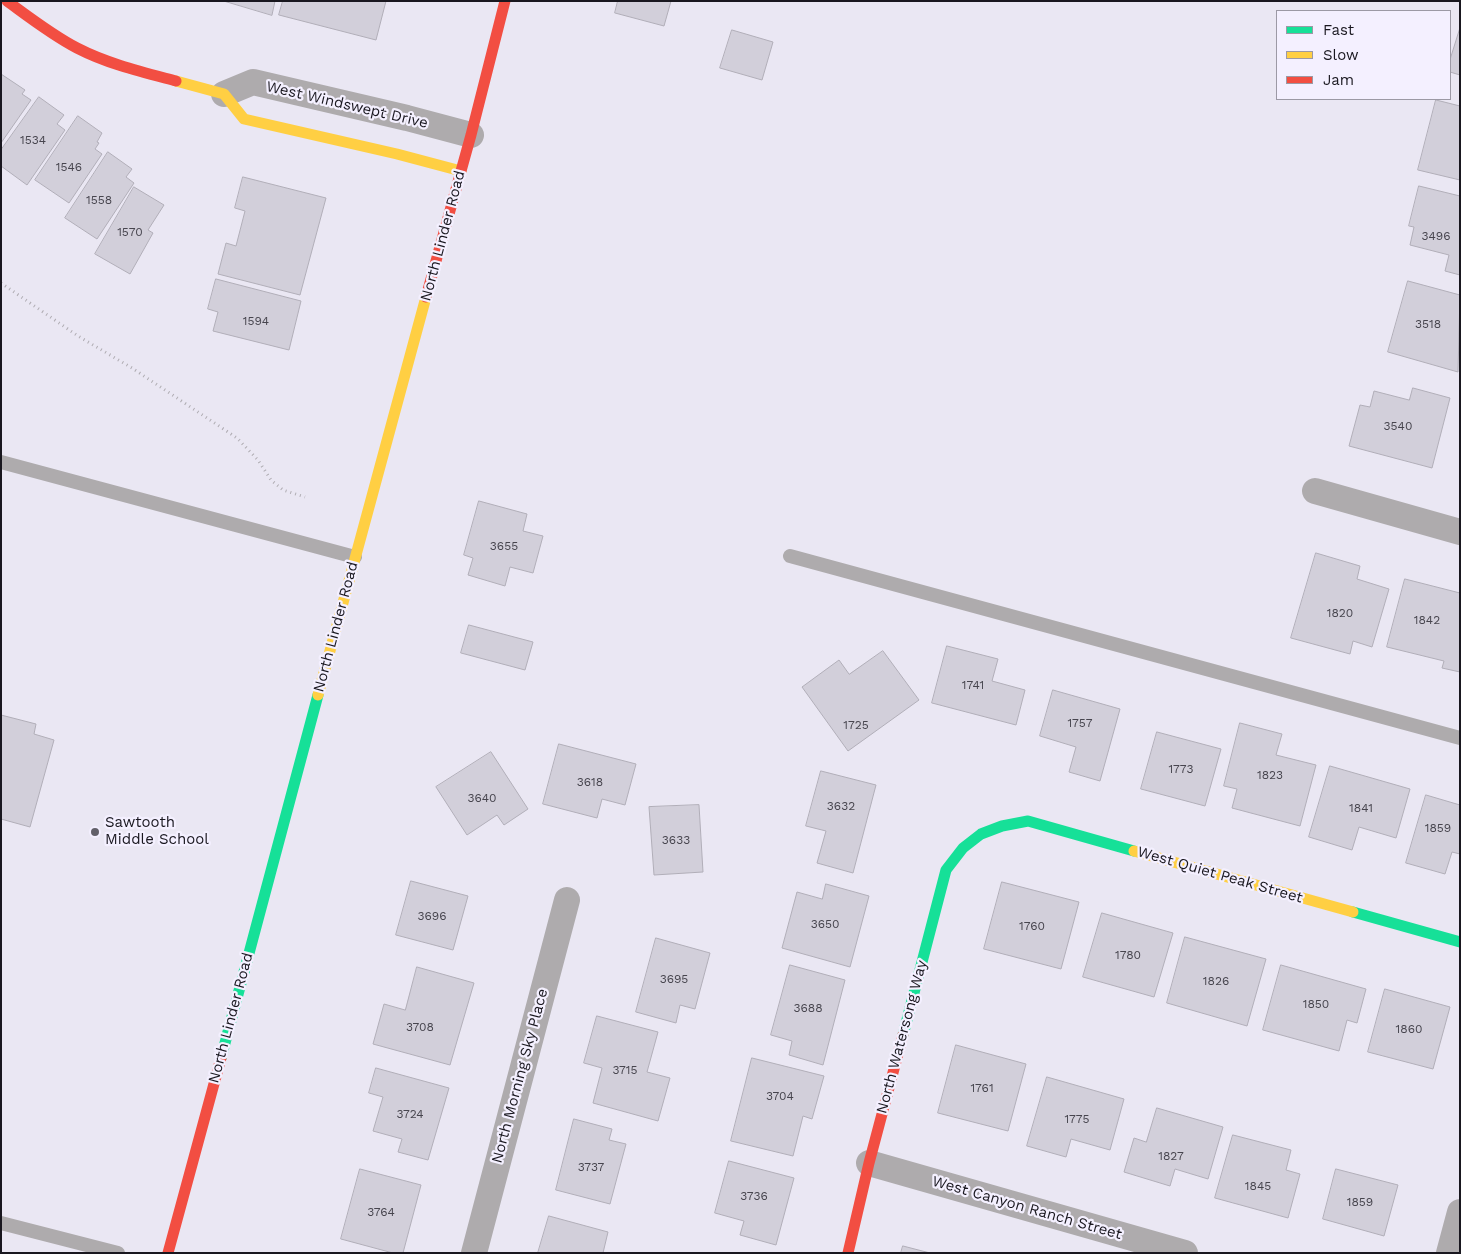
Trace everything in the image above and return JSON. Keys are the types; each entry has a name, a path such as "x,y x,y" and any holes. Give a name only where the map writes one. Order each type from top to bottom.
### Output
{"street":[{"path":"7,1 36,23 77,48 120,66 224,94 244,119 461,170"},
{"name":"North Linder Road","path":"168,1253 355,557 471,135 505,1"},
{"name":"West Windswept Drive","path":"224,94 253,82 471,135"},
{"path":"1315,491 1460,532"},
{"name":"West Quiet Peak Street","path":"980,834 1003,824 1028,822 1460,942"},
{"name":"North Watersong Way","path":"848,1253 869,1164 946,870 958,852 980,834"},
{"name":"North Morning Sky Place","path":"474,1253 567,900"},
{"name":"West Canyon Ranch Street","path":"869,1164 1185,1253"},
{"path":"1449,1253 1460,1212"}],"lane":[{"path":"1,462 355,557"},
{"path":"790,556 1460,738"},
{"path":"1,1223 118,1253"}],"path":[{"path":"1,283 78,336 132,368 237,438 258,460 272,480 283,490 305,497"}],"building":[{"path":"224,1 275,1 272,15"},
{"path":"283,1 386,1 376,40 279,15"},
{"path":"618,1 671,1 664,26 615,13"},
{"path":"1460,28 1460,75 1451,72 1451,57"},
{"path":"732,30 773,42 762,80 720,68"},
{"path":"1,74 25,90 22,94 31,100 1,143"},
{"path":"39,97 64,115 57,124 65,130 27,185 1,166 1,150"},
{"path":"1436,100 1460,106 1460,180 1418,170"},
{"path":"78,116 102,133 95,149 102,154 69,203 35,180"},
{"path":"108,152 132,169 126,177 134,183 97,239 65,218"},
{"path":"243,177 326,198 300,295 218,274 226,243 236,246 245,211 235,208"},
{"path":"1419,186 1460,196 1460,275 1445,271 1449,255 1410,245 1414,227 1409,226"},
{"path":"134,187 164,205 148,230 153,233 130,274 95,254"},
{"path":"216,279 301,301 289,350 213,331 218,312 208,309"},
{"path":"1408,281 1460,295 1458,372 1388,352"},
{"path":"1413,388 1450,398 1432,468 1349,446 1360,405 1370,407 1374,391 1409,400"},
{"path":"479,501 527,514 523,531 543,536 533,573 510,567 505,586 468,575 473,558 464,555"},
{"path":"1316,553 1360,566 1357,579 1389,589 1372,647 1353,641 1350,654 1291,638"},
{"path":"1405,579 1460,593 1460,672 1442,668 1444,661 1387,647"},
{"path":"469,625 533,642 525,670 461,653"},
{"path":"947,646 998,659 992,681 1025,690 1016,725 932,703"},
{"path":"883,651 919,700 848,751 802,687 839,660 849,674"},
{"path":"1053,690 1120,709 1100,781 1069,772 1076,747 1040,736"},
{"path":"1,715 36,724 34,734 54,740 30,827 1,819"},
{"path":"1240,723 1282,734 1276,755 1316,765 1300,826 1232,808 1237,789 1224,786"},
{"path":"1157,732 1221,749 1205,806 1141,789"},
{"path":"559,744 636,764 625,805 602,799 597,818 543,804"},
{"path":"491,752 528,809 504,825 497,815 467,835 436,787"},
{"path":"1330,766 1410,789 1396,838 1359,827 1352,850 1309,837"},
{"path":"821,771 876,785 853,873 817,863 826,831 806,826"},
{"path":"1426,795 1460,805 1460,854 1452,852 1445,874 1406,863"},
{"path":"699,805 703,872 654,875 649,807"},
{"path":"411,881 468,896 453,950 396,935"},
{"path":"1002,882 1079,902 1061,969 984,949"},
{"path":"826,884 869,896 850,967 782,948 797,892 822,899"},
{"path":"1102,913 1173,933 1154,997 1083,977"},
{"path":"1185,937 1266,959 1247,1026 1167,1003"},
{"path":"656,938 710,953 695,1009 680,1005 676,1023 636,1012"},
{"path":"790,965 845,980 823,1065 789,1055 792,1041 771,1035"},
{"path":"1281,965 1366,989 1357,1023 1347,1020 1339,1051 1263,1030"},
{"path":"417,967 474,983 450,1065 373,1044 384,1004 405,1010"},
{"path":"1385,989 1450,1007 1433,1069 1368,1052"},
{"path":"597,1016 658,1032 647,1072 670,1078 658,1121 593,1103 602,1068 584,1063"},
{"path":"956,1045 1026,1064 1008,1131 938,1113"},
{"path":"752,1058 824,1076 812,1119 803,1116 793,1156 731,1141"},
{"path":"376,1068 449,1088 428,1160 398,1152 402,1139 373,1131 383,1097 369,1093"},
{"path":"1047,1077 1124,1099 1110,1150 1071,1139 1066,1157 1027,1146"},
{"path":"1157,1108 1223,1127 1208,1179 1175,1169 1170,1186 1124,1172 1134,1138 1146,1142"},
{"path":"574,1119 612,1129 609,1140 626,1144 610,1204 556,1190"},
{"path":"1233,1135 1291,1150 1286,1170 1300,1174 1288,1218 1215,1198"},
{"path":"729,1161 794,1178 776,1245 740,1235 744,1221 715,1213"},
{"path":"360,1169 421,1185 403,1253 393,1253 341,1239"},
{"path":"1336,1169 1398,1185 1384,1236 1323,1219"},
{"path":"549,1216 608,1232 603,1253 538,1253"},
{"path":"903,1246 930,1253 901,1253"}],"traffic: fast":[{"path":"221,1058 318,695"},
{"path":"903,1035 946,870 963,848 981,834 1002,826 1028,821 1134,851"},
{"path":"1353,912 1460,942"}],"traffic: slow":[{"path":"176,81 224,94 244,119 397,154 461,171"},
{"path":"318,695 426,297"},
{"path":"1134,851 1353,912"}],"traffic: jam":[{"path":"7,1 41,26 89,54 125,67 176,81"},
{"path":"426,297 471,135 505,1"},
{"path":"848,1253 869,1163 903,1035"},
{"path":"168,1253 221,1058"}],"place":[{"name":"Sawtooth Middle School","path":"95,832"}]}
